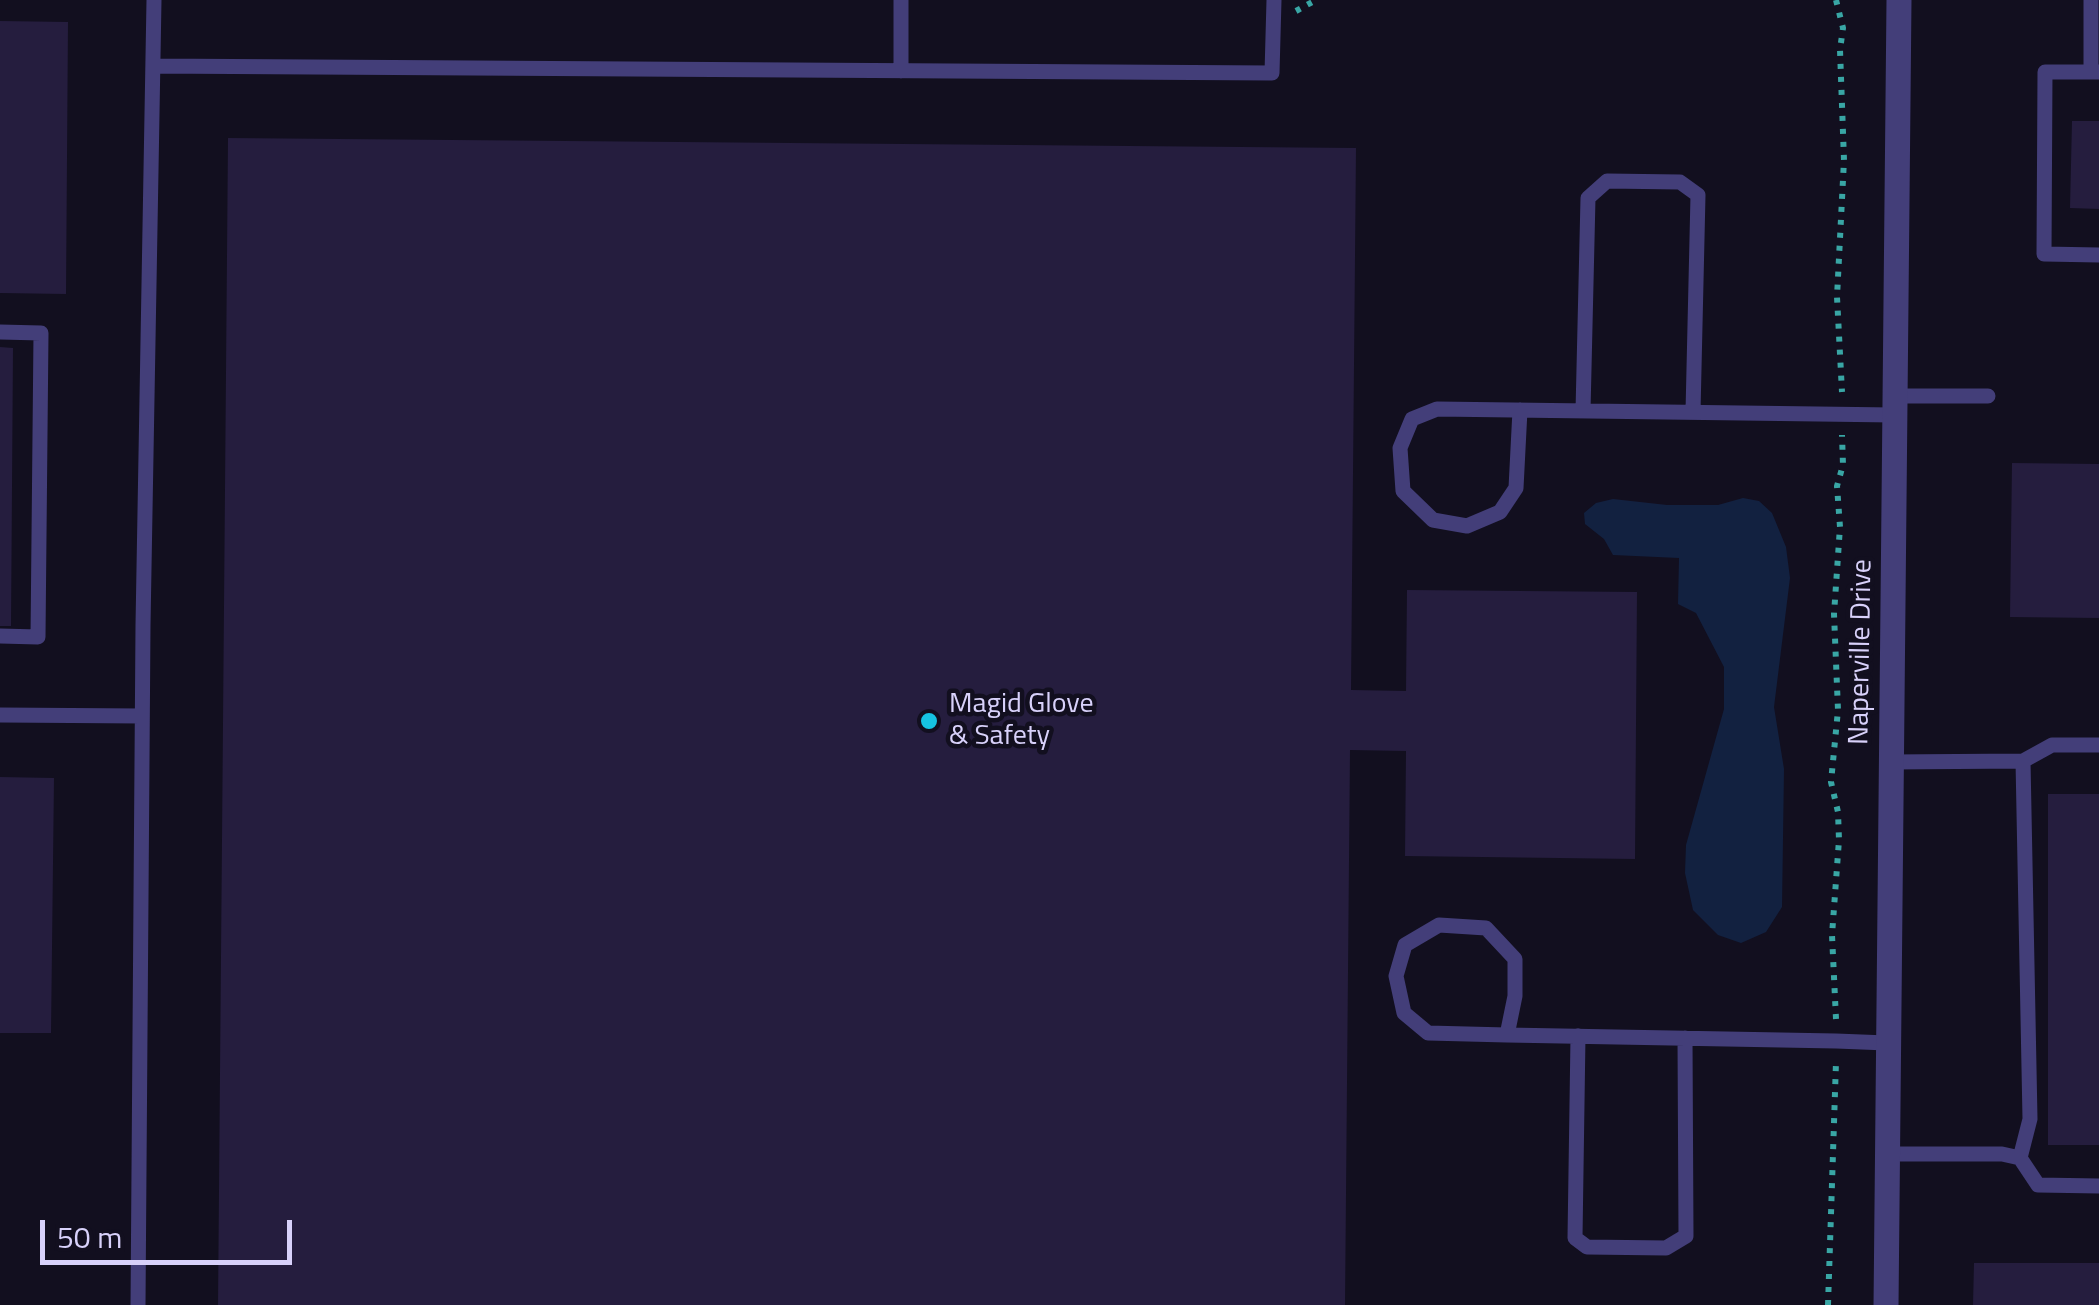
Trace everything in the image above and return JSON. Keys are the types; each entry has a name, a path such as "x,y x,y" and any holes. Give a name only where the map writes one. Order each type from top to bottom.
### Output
{"street":[{"name":"Naperville Drive","path":"1886,1305 1899,0"}],"lane":[{"path":"138,1305 142,716 154,0"},
{"path":"900,71 901,0"},
{"path":"153,66 1272,73 1274,0"},
{"path":"2092,0 2095,72 2046,72 2044,254 2099,255"},
{"path":"1584,411 1588,198 1607,181 1680,182 1698,194 1694,412"},
{"path":"0,332 41,333 41,352 38,636 0,636"},
{"path":"1520,410 1516,488 1500,512 1467,526 1433,520 1403,491 1400,448 1412,419 1437,409 1520,410 1584,411 1842,414 1988,396"},
{"path":"0,716 142,716"},
{"path":"1890,762 2022,762 2052,745 2099,746"},
{"path":"2020,1158 2030,1119 2022,762"},
{"path":"1508,1035 1515,996 1515,959 1486,928 1439,926 1405,945 1396,976 1404,1013 1428,1033 1508,1035 1887,1042"},
{"path":"1578,1036 1575,1238 1587,1247 1666,1248 1686,1236 1685,1038"},
{"path":"1886,1154 2002,1154 2020,1158 2038,1185 2099,1186"}],"path":[{"path":"1828,1305 1836,1041 1832,935 1838,812 1832,782 1838,710 1834,614 1840,528 1837,486 1843,465 1838,298 1844,177 1840,50 1843,28 1836,0"}],"water":[{"path":"1743,498 1759,501 1772,513 1786,547 1790,578 1774,707 1784,769 1782,907 1766,932 1741,943 1718,935 1693,910 1685,873 1686,845 1724,709 1724,667 1696,613 1678,604 1679,558 1613,555 1604,539 1585,524 1584,513 1596,503 1613,499 1718,505"}],"building":[{"path":"0,21 68,22 66,294 0,293"},
{"path":"2072,121 2099,121 2099,209 2070,208"},
{"name":"Magid Glove & Safety","path":"228,138 1356,148 1351,690 1406,691 1407,590 1637,592 1635,859 1405,856 1406,751 1350,750 1345,1305 218,1305"},
{"path":"0,347 13,348 11,626 0,626"},
{"path":"2012,463 2099,464 2099,618 2010,617"},
{"path":"0,777 54,778 51,1033 0,1033"},
{"path":"2048,794 2099,794 2099,1145 2048,1145"},
{"path":"1974,1263 2099,1263 2099,1305 1973,1305"}],"place":[{"name":"Magid Glove & Safety","path":"929,721"}]}
